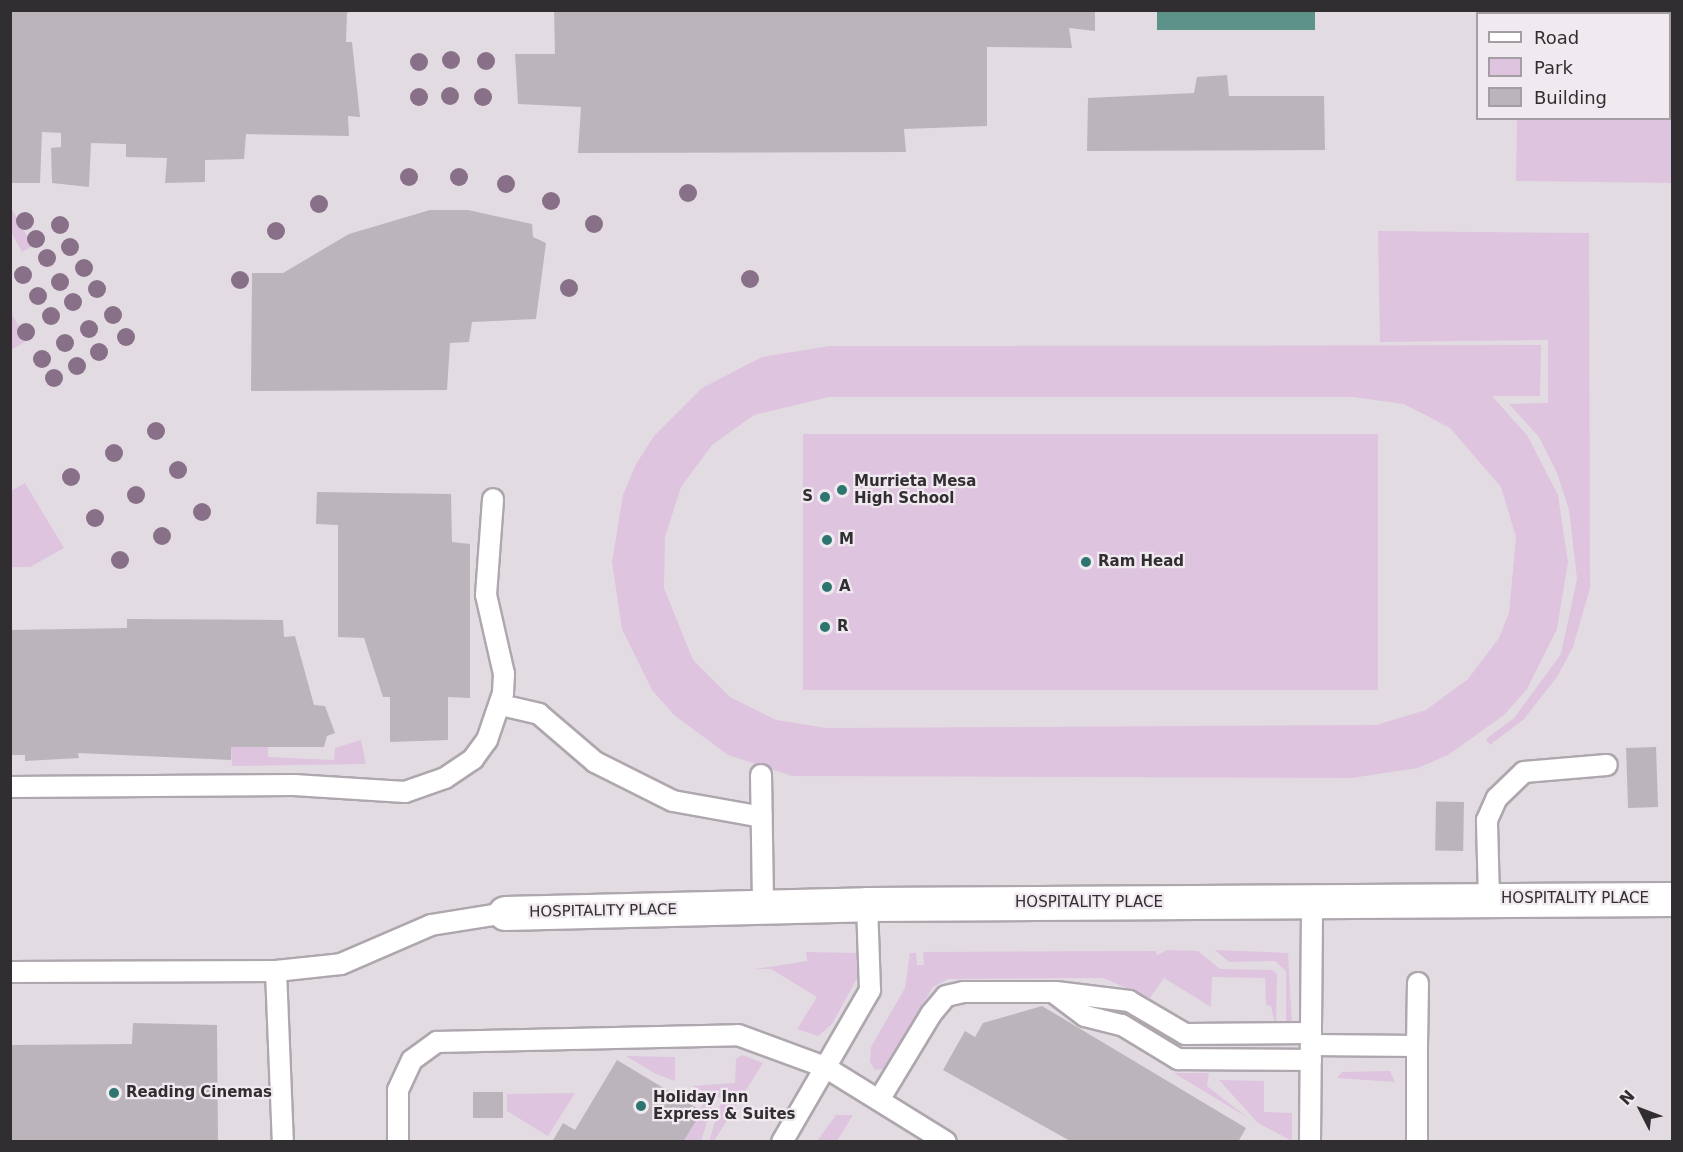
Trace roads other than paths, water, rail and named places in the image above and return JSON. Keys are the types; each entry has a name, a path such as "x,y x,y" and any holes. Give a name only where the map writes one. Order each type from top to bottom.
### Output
{"street":[{"name":"HOSPITALITY PLACE","path":"505,913 867,904 1672,899"}],"lane":[{"path":"10,787 294,785 405,792 425,788 473,759 501,705 504,674 486,595 493,499"},
{"path":"501,705 539,714 595,762 663,797 762,817"},
{"path":"1489,899 1487,820 1497,798 1524,772 1607,765"},
{"path":"761,775 764,906"},
{"path":"1310,1142 1312,902"},
{"path":"782,1142 870,990 867,904"},
{"path":"10,972 276,971 341,964 431,926 505,913"},
{"path":"276,971 283,1142"},
{"path":"1417,1142 1418,983"},
{"path":"1053,992 1085,1016 1122,1025 1178,1059 1311,1046"},
{"path":"879,1100 946,996 1053,992 1129,1001 1185,1034 1311,1046 1416,1046"},
{"path":"398,1142 398,1090 412,1060 437,1042 738,1035 825,1067 946,1142"}],"place":[{"name":"Murrieta Mesa High School","path":"842,490"},
{"name":"S","path":"825,497"},
{"name":"M","path":"827,540"},
{"name":"Ram Head","path":"1086,562"},
{"name":"A","path":"827,587"},
{"name":"R","path":"825,627"},
{"name":"Reading Cinemas","path":"114,1093"},
{"name":"Holiday Inn Express & Suites","path":"641,1106"}]}
